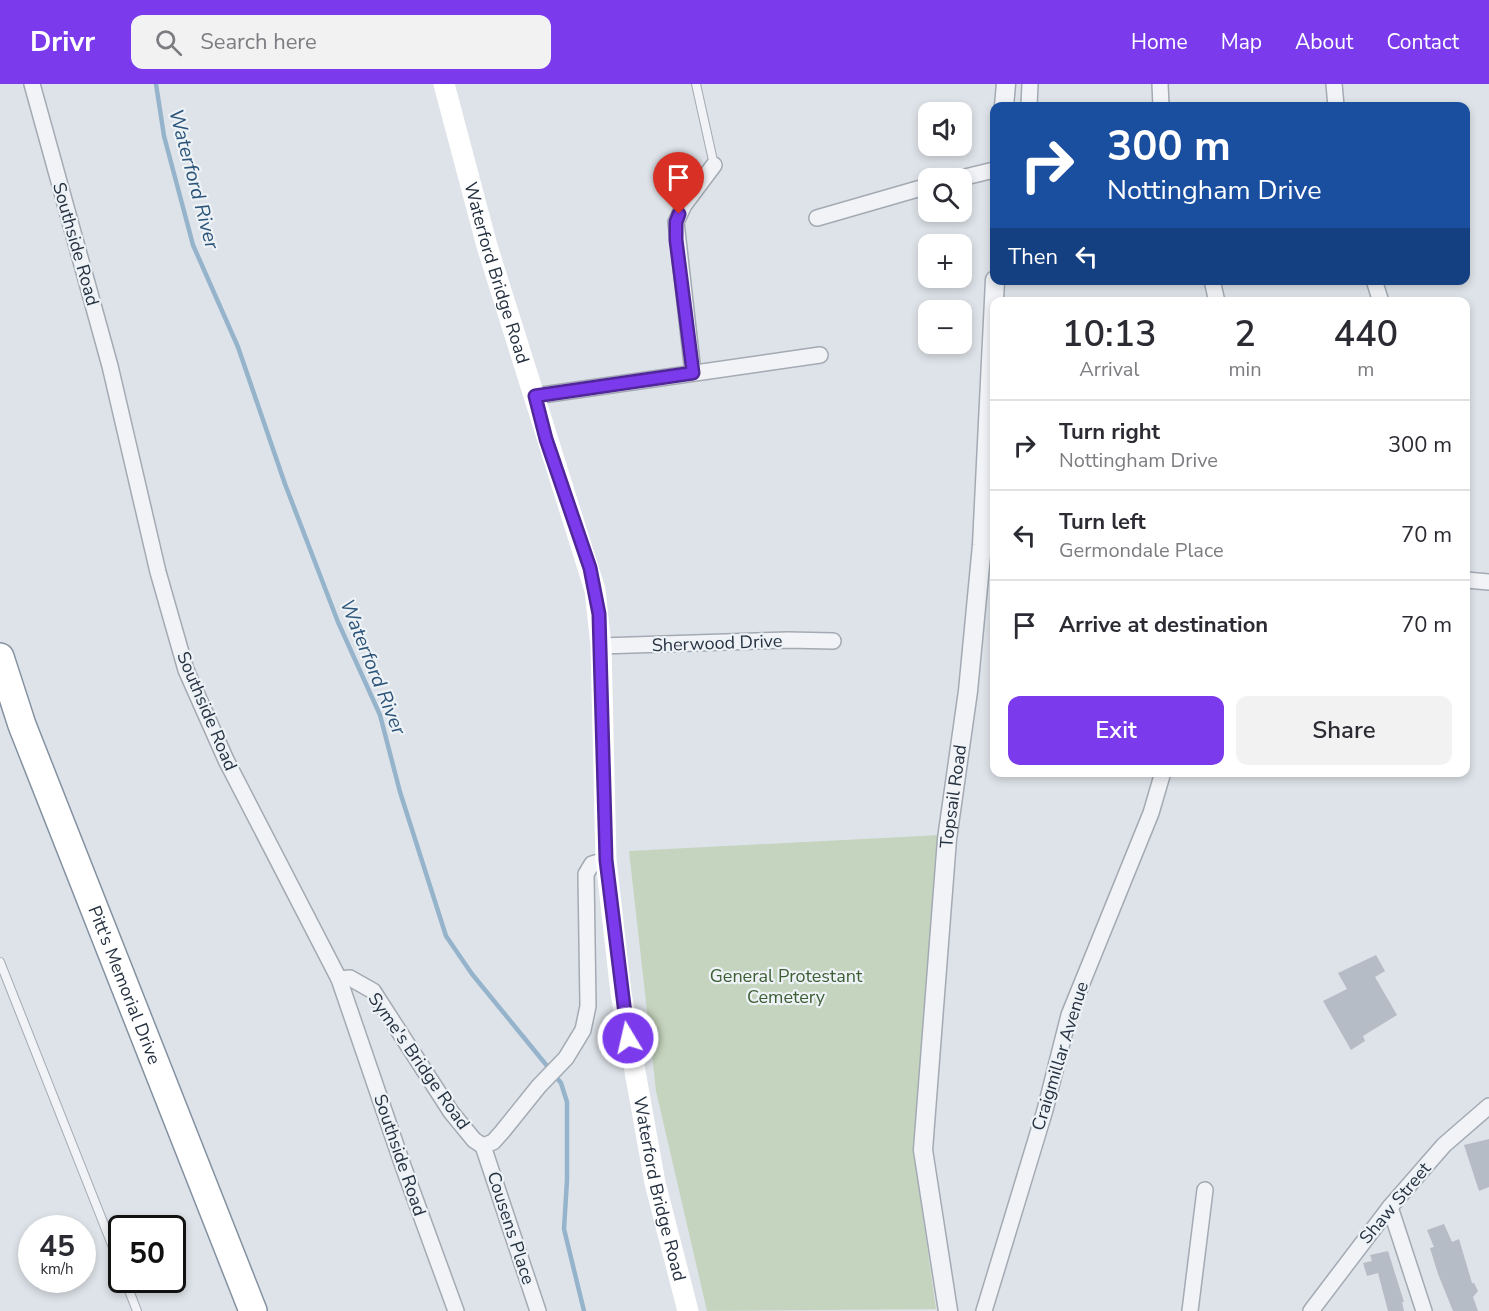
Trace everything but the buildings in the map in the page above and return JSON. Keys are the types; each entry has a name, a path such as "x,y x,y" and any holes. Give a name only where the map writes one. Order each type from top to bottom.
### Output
{"highway":[{"name":"Pitt's Memorial Drive","path":"0,657 22,725 253,1311"},
{"name":"Pitt's Memorial Drive","path":"0,716 233,1311"}],"main road":[{"name":"Waterford Bridge Road","path":"444,84 487,246 535,396 546,439 590,568 599,614 606,860 621,993 639,1105 667,1238 688,1311"}],"street":[{"name":"Southside Road","path":"32,84 110,366 158,572 186,670 226,760 339,979 403,1167 456,1311"},
{"path":"1004,102 1006,84"},
{"path":"1029,102 1030,84"},
{"path":"1160,84 1161,102"},
{"path":"1333,102 1335,84"},
{"path":"693,373 676,222 684,205 714,165"},
{"path":"972,175 990,171"},
{"path":"817,218 918,189"},
{"path":"535,396 820,355"},
{"name":"Topsail Road","path":"948,1311 923,1150 947,839 968,691 982,544 990,382"},
{"path":"1470,580 1489,582"},
{"name":"Sherwood Drive","path":"601,646 833,642"},
{"name":"Craigmillar Avenue","path":"984,1311 1044,1110 1069,1015 1151,813 1162,777"},
{"name":"Syme's Bridge Road","path":"339,979 350,978 373,991 451,1112 474,1140 483,1146 498,1137 539,1086 566,1058 577,1042 587,1020 586,874 592,864 606,860"},
{"name":"Shaw Street","path":"1311,1311 1390,1207 1444,1144 1489,1106"},
{"name":"Cousens Place","path":"483,1146 538,1311"},
{"path":"1190,1311 1205,1190"},
{"path":"1390,1207 1424,1311"}],"lane":[{"path":"696,84 714,165"},
{"path":"0,962 108,1235"},
{"path":"130,1293 137,1311"}],"green space":[{"name":"General Protestant Cemetery","path":"940,835 914,1153 936,1309 707,1311 656,1091 629,851"}],"waterway":[{"name":"Waterford River","path":"156,84 164,136 193,245 238,347 285,484 338,622 380,715 400,792 446,936 472,974 561,1083 567,1102 567,1180 564,1229 584,1311"}],"route":[{"path":"628,1038 606,860 599,614 590,568 546,439 535,396 693,373 676,240 676,222 679,214"}]}
